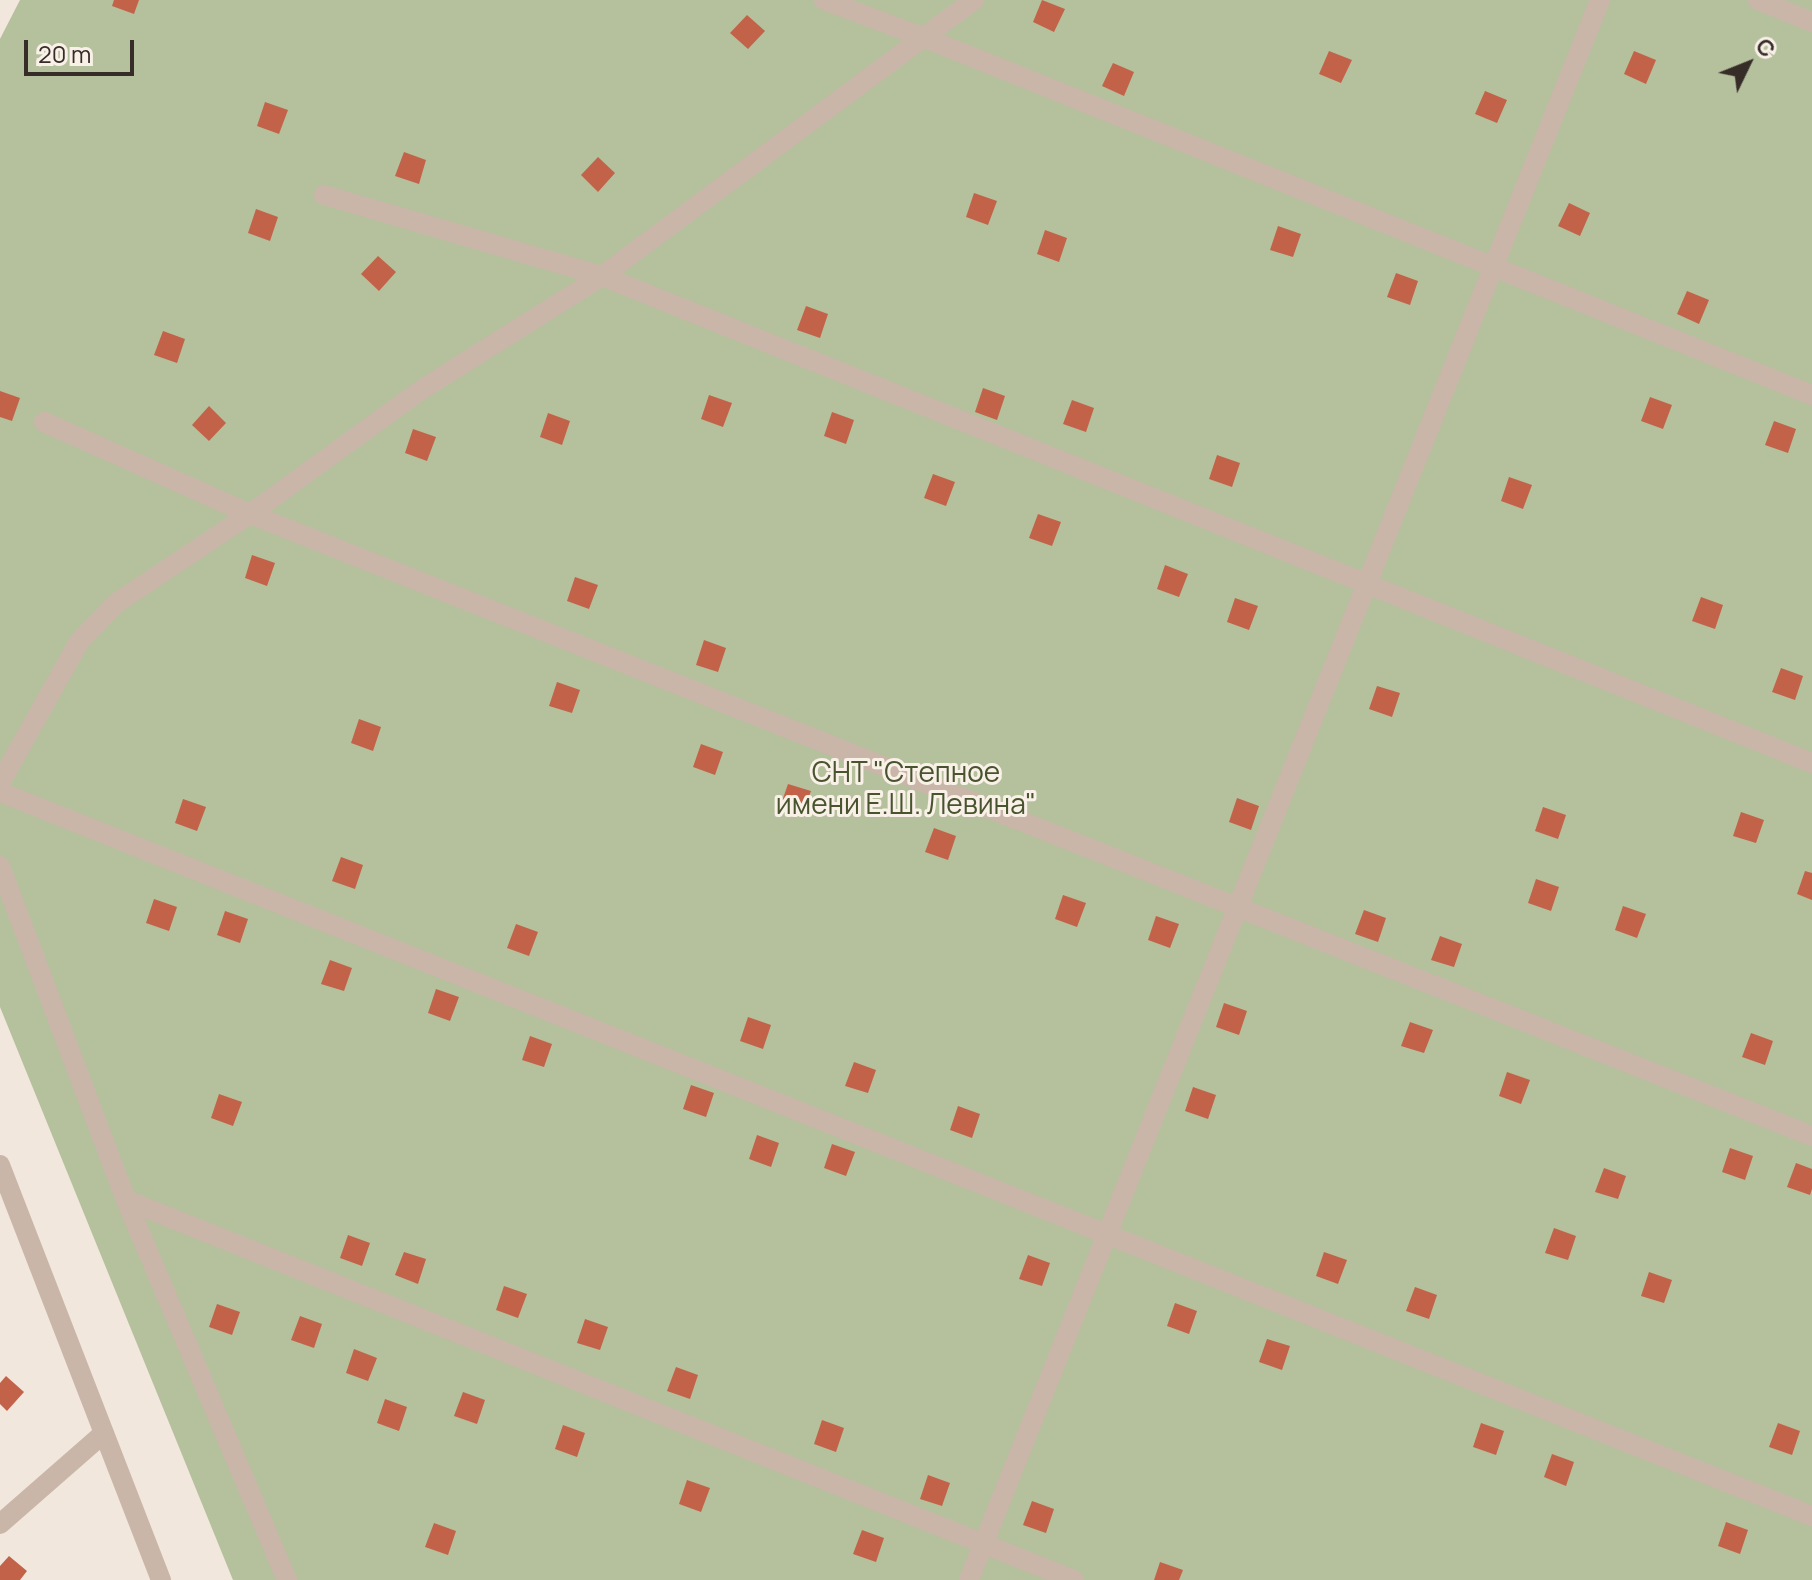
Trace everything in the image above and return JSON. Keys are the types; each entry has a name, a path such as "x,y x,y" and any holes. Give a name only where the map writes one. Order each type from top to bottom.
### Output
{"street":[{"path":"824,0 1812,395"},
{"path":"0,783 79,642 115,604 250,514 421,390 602,276 974,0"},
{"path":"969,1580 1600,0"},
{"path":"1758,0 1812,22"},
{"path":"324,195 602,276 1812,763"},
{"path":"44,422 250,514 1812,1136"},
{"path":"0,792 1812,1516"},
{"path":"0,866 126,1200 287,1580"},
{"path":"0,1165 161,1580"},
{"path":"126,1200 1074,1580"},
{"path":"0,1524 104,1433"}],"green space":[{"name":"СНТ \"Степное имени Е.Ш. Левина\"","path":"20,0 1812,0 1812,1580 233,1580 0,1007 0,39"}],"building":[{"path":"114,0 139,0 134,14 112,6"},
{"path":"1042,0 1065,9 1054,32 1033,22"},
{"path":"747,15 765,31 748,49 730,33"},
{"path":"1329,51 1352,60 1341,83 1319,74"},
{"path":"1634,51 1656,60 1646,84 1624,74"},
{"path":"1113,63 1134,72 1124,96 1102,86"},
{"path":"1485,91 1507,100 1497,123 1475,114"},
{"path":"265,102 288,110 279,134 257,126"},
{"path":"404,152 426,160 419,184 395,176"},
{"path":"598,157 615,173 598,192 581,175"},
{"path":"974,193 997,201 988,225 966,217"},
{"path":"1569,203 1590,213 1580,236 1558,226"},
{"path":"256,209 278,217 270,241 248,233"},
{"path":"1278,226 1301,234 1293,257 1270,250"},
{"path":"1045,230 1067,238 1059,262 1037,254"},
{"path":"378,256 396,272 379,291 361,274"},
{"path":"1396,273 1418,281 1410,305 1387,297"},
{"path":"1687,291 1709,300 1699,324 1677,314"},
{"path":"806,306 828,314 820,338 797,330"},
{"path":"163,331 185,339 177,363 154,355"},
{"path":"983,388 1005,396 997,420 975,412"},
{"path":"0,391 20,398 12,421 0,417"},
{"path":"709,395 732,403 723,427 701,419"},
{"path":"1650,397 1672,405 1663,429 1641,421"},
{"path":"1072,400 1094,408 1086,432 1063,424"},
{"path":"209,406 226,423 209,441 192,425"},
{"path":"832,412 854,420 846,444 824,436"},
{"path":"548,413 570,421 562,445 540,437"},
{"path":"1774,421 1796,429 1788,453 1765,445"},
{"path":"413,429 436,437 427,461 405,453"},
{"path":"1217,455 1240,463 1232,487 1209,479"},
{"path":"933,474 955,482 946,506 924,498"},
{"path":"1509,477 1532,485 1523,509 1501,501"},
{"path":"1038,514 1061,522 1052,546 1029,538"},
{"path":"252,555 275,563 267,586 245,578"},
{"path":"1165,565 1188,574 1179,597 1157,589"},
{"path":"575,577 598,585 589,609 567,601"},
{"path":"1701,597 1723,605 1715,629 1692,621"},
{"path":"1235,598 1258,606 1249,630 1227,622"},
{"path":"704,640 726,648 718,672 696,665"},
{"path":"1781,668 1803,676 1795,700 1772,692"},
{"path":"557,682 580,690 572,713 549,706"},
{"path":"1377,686 1400,693 1392,717 1369,709"},
{"path":"359,719 381,727 373,751 351,743"},
{"path":"701,744 723,752 715,775 693,767"},
{"path":"788,784 811,791 802,815 780,807"},
{"path":"1237,798 1259,806 1251,830 1229,822"},
{"path":"183,799 206,807 197,831 175,823"},
{"path":"1543,807 1566,815 1558,839 1535,831"},
{"path":"1741,812 1764,820 1756,843 1733,836"},
{"path":"934,828 956,836 948,860 925,852"},
{"path":"341,857 363,865 355,889 332,881"},
{"path":"1805,871 1812,873 1812,900 1797,894"},
{"path":"1536,879 1559,887 1551,911 1528,903"},
{"path":"1063,895 1086,903 1077,927 1055,919"},
{"path":"154,899 177,907 169,931 146,923"},
{"path":"1623,906 1646,914 1637,938 1615,930"},
{"path":"1364,910 1386,918 1378,942 1355,934"},
{"path":"225,911 248,919 240,943 217,935"},
{"path":"1156,916 1179,924 1170,948 1148,940"},
{"path":"516,924 538,932 529,956 507,948"},
{"path":"1440,936 1462,944 1454,967 1431,960"},
{"path":"330,960 352,968 344,991 321,984"},
{"path":"436,989 459,997 450,1021 428,1013"},
{"path":"1224,1003 1247,1011 1239,1035 1216,1027"},
{"path":"748,1017 771,1025 763,1049 740,1041"},
{"path":"1410,1022 1433,1030 1424,1053 1401,1046"},
{"path":"1751,1033 1773,1041 1765,1065 1742,1057"},
{"path":"530,1036 552,1044 544,1067 522,1060"},
{"path":"854,1062 876,1070 868,1093 845,1086"},
{"path":"1507,1072 1530,1080 1521,1104 1499,1096"},
{"path":"691,1085 714,1093 706,1117 683,1109"},
{"path":"1193,1087 1216,1095 1208,1119 1185,1111"},
{"path":"219,1094 242,1102 233,1126 211,1118"},
{"path":"958,1106 980,1114 972,1138 950,1130"},
{"path":"757,1135 779,1143 771,1167 749,1159"},
{"path":"832,1144 855,1152 846,1176 824,1168"},
{"path":"1730,1148 1753,1156 1745,1180 1722,1172"},
{"path":"1796,1163 1812,1169 1810,1195 1787,1187"},
{"path":"1604,1168 1626,1176 1618,1199 1595,1192"},
{"path":"1554,1228 1576,1236 1568,1260 1545,1253"},
{"path":"348,1235 370,1243 362,1266 340,1258"},
{"path":"404,1252 426,1259 418,1284 395,1275"},
{"path":"1324,1252 1347,1260 1338,1284 1316,1276"},
{"path":"1028,1255 1050,1263 1042,1286 1019,1279"},
{"path":"1649,1272 1672,1280 1664,1303 1641,1296"},
{"path":"504,1286 527,1294 518,1318 496,1310"},
{"path":"1415,1287 1437,1295 1429,1319 1406,1311"},
{"path":"1175,1303 1197,1311 1189,1334 1167,1326"},
{"path":"217,1304 240,1312 232,1335 209,1327"},
{"path":"300,1316 322,1324 314,1348 291,1340"},
{"path":"585,1319 608,1327 600,1350 577,1343"},
{"path":"1267,1339 1290,1346 1282,1370 1259,1362"},
{"path":"354,1349 377,1358 368,1381 346,1373"},
{"path":"676,1367 698,1375 690,1399 667,1391"},
{"path":"6,1376 24,1392 7,1411 0,1404 0,1383"},
{"path":"463,1392 485,1400 477,1424 454,1416"},
{"path":"385,1399 407,1407 399,1431 377,1423"},
{"path":"822,1420 844,1428 836,1452 814,1444"},
{"path":"1481,1423 1504,1431 1496,1455 1473,1447"},
{"path":"1778,1423 1800,1431 1792,1455 1769,1447"},
{"path":"563,1425 585,1433 577,1457 555,1449"},
{"path":"1552,1454 1574,1462 1566,1486 1544,1477"},
{"path":"928,1475 950,1483 942,1506 920,1499"},
{"path":"687,1480 710,1488 701,1512 679,1504"},
{"path":"1032,1501 1054,1509 1046,1533 1023,1525"},
{"path":"1726,1522 1748,1530 1740,1554 1718,1546"},
{"path":"434,1523 456,1531 448,1555 425,1547"},
{"path":"862,1530 884,1538 876,1562 853,1554"},
{"path":"9,1556 27,1571 20,1580 0,1580 0,1566"},
{"path":"1160,1562 1183,1570 1179,1580 1154,1580"}]}
